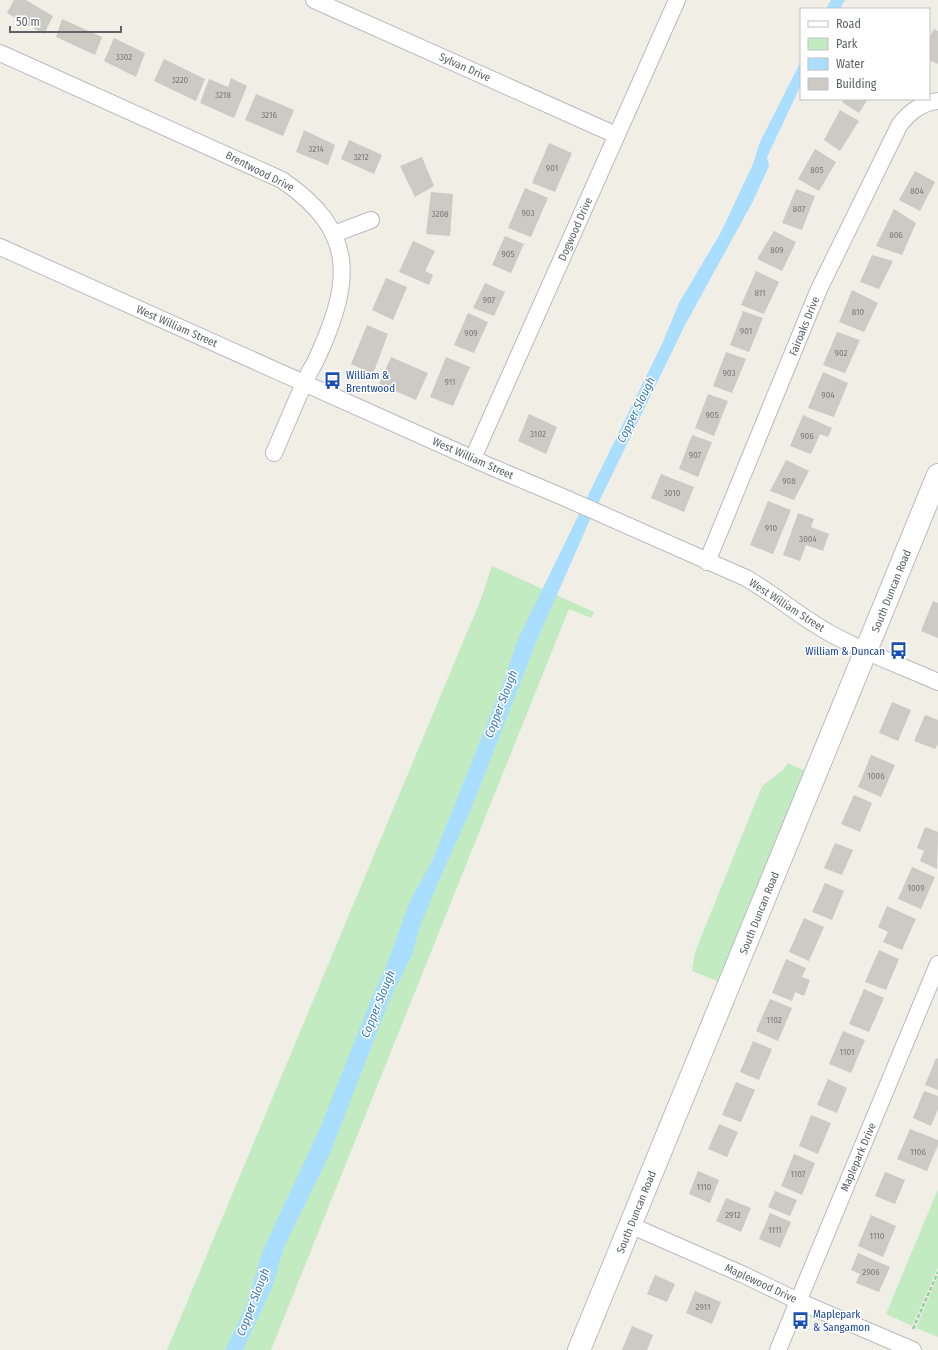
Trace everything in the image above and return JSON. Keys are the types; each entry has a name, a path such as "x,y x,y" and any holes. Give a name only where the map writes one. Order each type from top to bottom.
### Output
{"main road":[{"name":"South Duncan Road","path":"579,1350 938,475"}],"street":[{"name":"Sylvan Drive","path":"314,0 616,135"},
{"name":"Dogwood Drive","path":"473,458 677,0"},
{"name":"Brentwood Drive","path":"0,53 282,180 301,193 311,203 334,234 339,244 342,260 340,299 326,338 304,382 274,453"},
{"name":"Fairoaks Drive","path":"707,562 819,289 900,124 911,111 931,102"},
{"path":"334,234 371,220"},
{"name":"West William Street","path":"0,247 746,578 771,592 804,618 826,631 938,682"},
{"name":"Maplepark Drive","path":"778,1350 938,964"},
{"name":"Maplewood Drive","path":"630,1225 798,1301 913,1350"}],"path":[{"path":"913,1329 938,1272"}],"green space":[{"path":"492,566 594,612 591,618 569,609 271,1350 167,1350 481,599"},
{"path":"788,763 816,776 729,986 692,971 695,952 762,786 783,770"},
{"path":"938,1189 938,1267 912,1326 886,1314"},
{"path":"938,1276 938,1337 916,1328"}],"water":[{"path":"831,0 845,0 841,8 827,8"},
{"name":"Copper Slough","path":"800,63 800,87 767,157 769,166 752,203 685,325 589,522 537,640 472,807 419,929 412,955 389,1001 329,1156 284,1247 273,1285 243,1350 225,1350 246,1306 263,1250 321,1126 374,992 384,972 410,901 432,861 503,684 518,639 662,344 679,303 721,232 753,164 760,142"}],"building":[{"path":"14,0 26,0 53,16 44,34 7,13"},
{"path":"62,19 102,37 95,55 56,37"},
{"path":"934,29 938,31 938,64 930,60 930,36"},
{"path":"114,38 145,53 136,77 104,61"},
{"path":"164,59 205,79 196,101 154,81"},
{"path":"231,78 247,86 234,118 200,103 209,79 228,87"},
{"path":"256,94 294,110 283,136 245,120"},
{"path":"843,100 867,100 859,113 842,102"},
{"path":"840,110 859,121 840,151 824,140"},
{"path":"304,130 335,145 328,165 296,152"},
{"path":"349,140 382,155 374,174 341,159"},
{"path":"549,143 572,153 555,192 532,183"},
{"path":"815,149 836,162 819,191 798,179"},
{"path":"422,157 434,186 415,197 400,166"},
{"path":"915,171 935,182 920,211 899,200"},
{"path":"525,188 548,198 531,237 508,228"},
{"path":"796,189 815,196 802,230 782,223"},
{"path":"431,192 453,194 450,236 426,234"},
{"path":"894,209 916,223 902,255 876,246"},
{"path":"774,231 796,242 782,271 757,259"},
{"path":"505,236 524,244 511,273 492,265"},
{"path":"413,241 435,251 425,271 433,275 429,285 399,272"},
{"path":"872,255 893,261 879,289 860,282"},
{"path":"756,271 779,282 764,314 741,305"},
{"path":"386,278 407,287 393,320 372,310"},
{"path":"485,283 505,292 494,316 473,308"},
{"path":"852,290 878,303 864,332 839,322"},
{"path":"743,311 763,318 749,352 730,345"},
{"path":"468,313 488,322 474,353 454,345"},
{"path":"367,325 388,334 373,374 351,364"},
{"path":"837,332 860,340 845,373 823,365"},
{"path":"726,352 746,359 732,393 713,386"},
{"path":"391,357 428,373 416,400 379,384"},
{"path":"446,357 470,367 453,406 430,397"},
{"path":"823,372 848,383 834,417 808,408"},
{"path":"708,394 728,401 714,436 695,428"},
{"path":"529,414 557,427 546,454 518,441"},
{"path":"803,415 832,428 828,437 820,434 811,454 790,446"},
{"path":"692,435 712,442 698,477 679,469"},
{"path":"786,460 809,471 794,500 770,491"},
{"path":"661,474 694,487 684,512 651,498"},
{"path":"768,501 791,510 773,554 750,545"},
{"path":"798,513 814,519 811,527 829,534 823,551 806,545 800,561 783,555"},
{"path":"933,601 938,603 938,638 921,631"},
{"path":"892,702 911,710 898,741 879,733"},
{"path":"925,715 938,720 938,744 935,749 914,741"},
{"path":"871,755 895,765 881,797 858,787"},
{"path":"854,795 872,803 860,832 841,824"},
{"path":"925,827 938,832 937,869 920,861 924,851 917,848"},
{"path":"835,843 853,850 842,875 824,868"},
{"path":"912,867 935,877 921,909 898,899"},
{"path":"825,883 844,891 832,920 812,912"},
{"path":"887,906 916,919 902,950 883,942 888,932 878,927"},
{"path":"804,918 824,927 809,961 789,952"},
{"path":"879,950 899,959 886,990 865,982"},
{"path":"786,959 806,968 802,977 810,980 804,996 795,992 792,1001 772,993"},
{"path":"864,989 884,998 869,1032 849,1024"},
{"path":"770,999 792,1008 778,1041 756,1031"},
{"path":"843,1031 865,1040 851,1073 829,1064"},
{"path":"753,1041 772,1049 759,1080 740,1072"},
{"path":"936,1058 938,1059 938,1090 925,1085"},
{"path":"828,1079 847,1088 837,1113 817,1105"},
{"path":"736,1082 755,1090 741,1122 722,1115"},
{"path":"924,1091 938,1096 938,1109 931,1126 913,1118"},
{"path":"811,1115 831,1123 818,1154 799,1146"},
{"path":"719,1124 738,1132 727,1157 708,1149"},
{"path":"910,1129 938,1140 938,1145 927,1171 897,1159"},
{"path":"794,1154 815,1163 802,1195 781,1186"},
{"path":"698,1171 719,1180 710,1203 689,1194"},
{"path":"885,1172 905,1180 895,1204 875,1196"},
{"path":"775,1191 797,1200 790,1216 768,1207"},
{"path":"726,1198 751,1208 741,1232 716,1221"},
{"path":"770,1213 791,1222 780,1248 759,1239"},
{"path":"871,1215 896,1226 883,1257 858,1246"},
{"path":"858,1253 890,1267 879,1292 856,1283 860,1274 851,1270"},
{"path":"655,1275 675,1284 667,1302 647,1294"},
{"path":"695,1291 721,1302 712,1324 686,1313"},
{"path":"632,1326 653,1335 647,1350 622,1350"}],"place":[{"name":"William & Brentwood","path":"333,381"},
{"name":"William & Duncan","path":"898,651"},
{"name":"Maplepark & Sangamon","path":"800,1320"}]}
